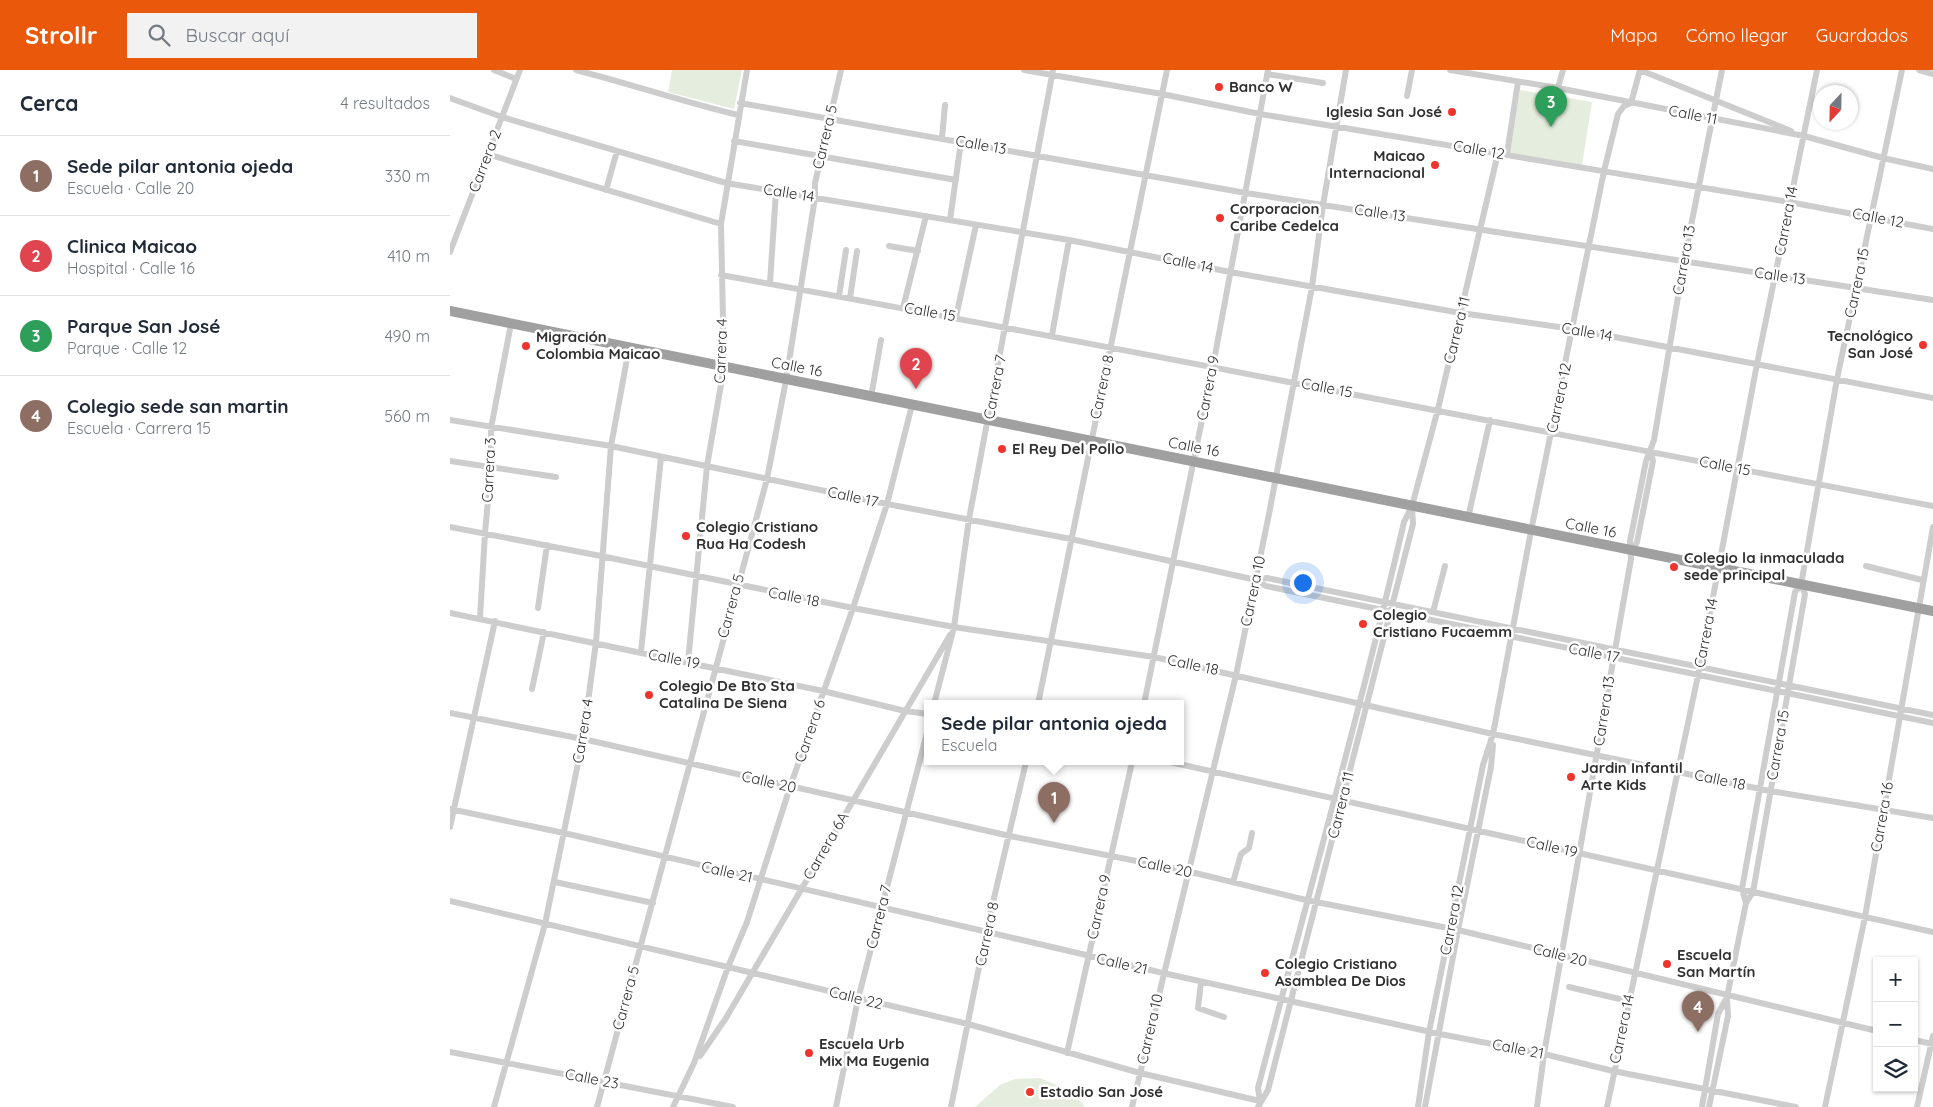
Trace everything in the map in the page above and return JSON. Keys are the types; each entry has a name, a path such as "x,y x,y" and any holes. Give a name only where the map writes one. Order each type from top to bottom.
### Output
{"highway":[{"name":"Calle 16","path":"450,311 912,406 1933,611"}],"street":[{"path":"494,70 516,79"},
{"name":"Carrera 2","path":"450,252 520,70"},
{"path":"576,70 637,85 679,101 738,115"},
{"name":"Carrera 4","path":"688,662 707,466 724,367 721,224 726,183 746,70"},
{"name":"Carrera 5","path":"597,1107 767,479 802,289 815,198 815,183 841,70"},
{"name":"Calle 12","path":"1024,70 1053,72 1260,114 1789,202 1933,229"},
{"name":"Carrera 8","path":"1039,700 1167,70"},
{"name":"Carrera 10","path":"1132,1107 1187,871 1236,674 1256,580 1312,287 1322,205 1346,70"},
{"path":"1406,96 1412,70"},
{"name":"Calle 11","path":"1450,70 1481,72 1518,82 1558,88 1631,104 1804,136 1883,158 1933,168"},
{"path":"1558,88 1563,70"},
{"path":"1640,70 1804,136"},
{"name":"Carrera 12","path":"1418,1107 1429,1032 1483,765 1493,734 1531,530 1604,171 1618,114 1624,106 1631,104 1640,70"},
{"name":"Carrera 13","path":"1537,1107 1544,1054 1563,956 1613,657 1632,551 1637,542 1653,462 1651,452 1684,261 1710,119 1722,70"},
{"name":"Carrera 14","path":"1606,1107 1676,771 1700,666 1757,364 1816,70"},
{"name":"Carrera 15","path":"1746,903 1742,889 1795,592 1801,585 1837,379 1902,70"},
{"path":"1919,70 1933,74"},
{"name":"Carrera 7","path":"935,700 954,627 969,520 1007,326 1053,72"},
{"path":"1268,72 1323,83"},
{"name":"Carrera 9","path":"1145,700 1213,366 1268,72"},
{"path":"1507,154 1518,82"},
{"name":"Calle 14","path":"450,98 502,117 726,183 1070,240 1230,272 1461,313 1573,329 1933,398"},
{"name":"Calle 13","path":"740,102 1146,173 1246,193 1481,228 1588,247 1856,286 1933,300"},
{"path":"942,138 945,105"},
{"path":"734,141 956,180"},
{"path":"950,220 961,142"},
{"path":"606,190 617,151"},
{"name":"Carrera 11","path":"1259,1104 1268,1090 1342,799 1389,603 1404,522 1412,506 1438,409 1498,153"},
{"path":"488,154 721,224"},
{"path":"770,283 776,191"},
{"path":"903,308 926,216"},
{"path":"956,317 976,224"},
{"path":"1052,335 1070,240"},
{"path":"889,246 918,251"},
{"path":"839,296 846,250"},
{"path":"850,298 857,251"},
{"name":"Calle 15","path":"721,275 1007,326 1438,409 1551,434 1933,506"},
{"name":"Carrera 3","path":"480,618 485,533 492,468 491,428 511,324"},
{"path":"871,397 881,340"},
{"name":"Carrera 4","path":"494,1107 545,924 583,739 596,642 601,556 611,446 629,348"},
{"name":"Carrera 6","path":"673,1107 694,1063 728,967 747,922 790,787 853,608 886,504 912,406"},
{"name":"Calle 17","path":"450,420 611,446 886,504 1071,539 1256,580 1266,586 1933,723"},
{"path":"1468,518 1490,420"},
{"path":"641,652 661,457"},
{"path":"450,461 556,477"},
{"name":"Calle 18","path":"450,527 601,556 737,586 954,627 1154,656 1493,734 1770,791 1933,818"},
{"name":"Carrera 16","path":"1825,1107 1864,917 1922,580 1933,527"},
{"path":"538,608 547,545"},
{"path":"1433,612 1445,566"},
{"path":"1866,566 1922,580"},
{"name":"Calle 17","path":"1256,580 1267,578 1933,715"},
{"name":"Carrera 15","path":"1702,1107 1728,1016 1726,996 1746,903 1753,892 1805,594 1801,585"},
{"name":"Calle 19","path":"450,613 596,642 823,691 905,711 924,713"},
{"path":"450,827 452,809 475,718 495,621"},
{"name":"Carrera 6A","path":"694,1063 726,1018 954,627"},
{"path":"532,690 544,632"},
{"name":"Carrera 11","path":"1259,1104 1258,1088 1306,900 1333,797 1363,705"},
{"name":"Calle 20","path":"450,714 583,739 1010,836 1187,871 1306,900 1458,930 1873,1030"},
{"name":"Carrera 12","path":"1425,1107 1491,767 1493,734"},
{"name":"Carrera 7","path":"836,1107 858,999 924,742"},
{"name":"Carrera 8","path":"951,1107 986,932 1025,765"},
{"name":"Carrera 9","path":"1067,1054 1131,765"},
{"name":"Calle 19","path":"1184,765 1933,932"},
{"name":"Calle 21","path":"452,809 564,833 1202,982 1429,1032 1544,1054 1613,1071 1796,1107"},
{"path":"1233,882 1241,854 1249,848 1252,833"},
{"path":"555,882 653,903"},
{"name":"Calle 22","path":"450,901 968,1024 1067,1054 1259,1104"},
{"path":"1202,982 1198,1008 1224,1017"},
{"path":"1569,987 1628,1001"},
{"path":"1917,1107 1933,1036"},
{"path":"1918,1041 1932,1044"},
{"name":"Calle 23","path":"450,1052 733,1107"},
{"name":"Carrera 15","path":"1708,1090 1709,1107"}],"green space":[{"path":"672,70 742,70 734,109 668,92"},
{"path":"1520,90 1592,102 1582,165 1510,153"},
{"name":"Estadio San José","path":"1040,1078 1053,1083 1076,1097 1085,1107 975,1107 1000,1085 1015,1079"}],"place":[{"name":"Banco W","path":"1219,87"},
{"name":"Iglesia San José","path":"1452,112"},
{"name":"Parque San José","path":"1551,127"},
{"name":"Maicao Internacional","path":"1435,165"},
{"name":"Corporacion Caribe Cedelca","path":"1220,218"},
{"name":"Tecnológico San José","path":"1923,345"},
{"name":"Migración Colombia Maicao","path":"526,346"},
{"name":"Clinica Maicao","path":"916,389"},
{"name":"El Rey Del Pollo","path":"1002,449"},
{"name":"Colegio Cristiano Rua Ha Codesh","path":"686,536"},
{"name":"Colegio la inmaculada sede principal","path":"1674,567"},
{"name":"Colegio Cristiano Fucaemm","path":"1363,624"},
{"name":"Colegio De Bto Sta Catalina De Siena","path":"649,695"},
{"name":"Jardin Infantil Arte Kids","path":"1571,777"},
{"name":"Sede pilar antonia ojeda","path":"1054,823"},
{"name":"Escuela San Martín","path":"1667,964"},
{"name":"Colegio Cristiano Asamblea De Dios","path":"1265,973"},
{"name":"Colegio sede san martin","path":"1698,1032"},
{"name":"Escuela Urb Mix Ma Eugenia","path":"809,1053"},
{"name":"Estadio San José","path":"1030,1092"}]}
